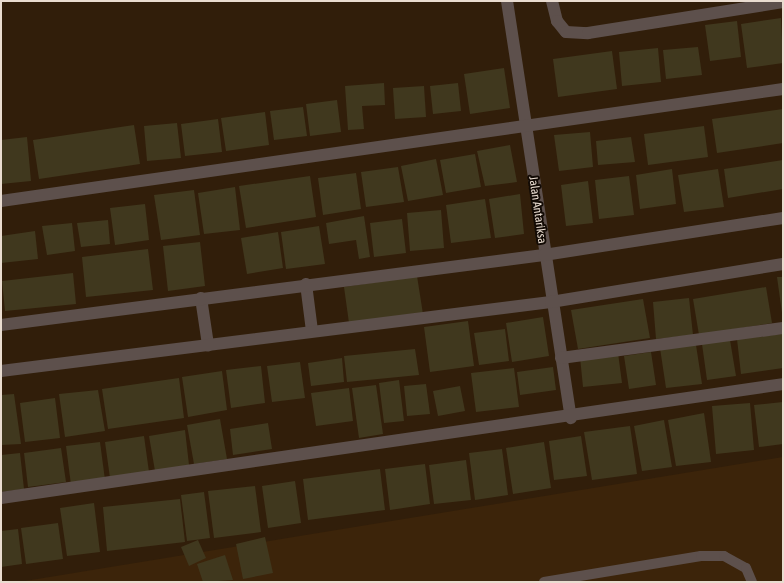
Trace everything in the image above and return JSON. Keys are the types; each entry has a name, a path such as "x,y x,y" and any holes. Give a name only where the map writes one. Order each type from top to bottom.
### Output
{"street":[{"name":"Jalan Antariksa","path":"507,1 551,302 571,418"},
{"path":"552,1 557,21 566,32 588,33 750,4 783,2"},
{"path":"1,201 526,128 783,89"},
{"path":"1,325 306,284 544,255 783,218"},
{"path":"1,371 551,302 783,264"},
{"path":"306,284 312,331"},
{"path":"201,298 208,345"},
{"path":"561,358 783,328"},
{"path":"1,498 571,418 783,384"}],"lane":[{"path":"544,582 701,556 724,556 746,568 752,582"}],"shaded area":[{"path":"783,457 783,582 19,582"}],"building":[{"path":"781,18 783,63 747,68 741,24"},
{"path":"737,21 741,57 710,61 705,25"},
{"path":"698,47 702,75 666,79 663,50"},
{"path":"658,48 661,82 622,86 619,52"},
{"path":"612,51 617,89 558,97 553,59"},
{"path":"504,68 510,108 470,114 464,74"},
{"path":"384,83 385,105 362,106 364,129 348,130 345,86"},
{"path":"458,83 461,111 433,114 430,86"},
{"path":"424,86 426,117 395,119 393,88"},
{"path":"337,100 341,132 310,136 306,104"},
{"path":"303,107 307,136 274,140 270,111"},
{"path":"783,109 783,143 717,153 712,119"},
{"path":"265,112 269,145 226,151 221,118"},
{"path":"218,119 222,152 185,156 181,124"},
{"path":"177,123 181,158 147,161 144,126"},
{"path":"134,125 140,164 39,179 33,140"},
{"path":"704,126 708,157 648,165 644,134"},
{"path":"590,132 593,167 559,171 554,135"},
{"path":"27,137 31,181 1,184 1,140"},
{"path":"631,137 635,162 598,165 596,141"},
{"path":"510,145 517,182 485,186 477,151"},
{"path":"475,154 481,187 446,193 440,160"},
{"path":"436,159 443,195 408,201 401,166"},
{"path":"783,160 783,189 728,198 724,169"},
{"path":"398,167 404,202 366,207 361,172"},
{"path":"672,169 676,204 640,209 636,175"},
{"path":"718,169 724,207 684,212 678,175"},
{"path":"356,173 361,209 323,215 318,178"},
{"path":"310,176 316,217 246,228 239,186"},
{"path":"629,176 634,215 599,219 595,180"},
{"path":"588,181 593,223 566,226 561,185"},
{"path":"235,187 240,230 204,234 198,193"},
{"path":"194,190 200,235 161,240 154,195"},
{"path":"520,194 524,234 495,238 489,199"},
{"path":"485,199 491,238 451,243 446,205"},
{"path":"145,204 149,240 115,245 110,208"},
{"path":"441,210 444,248 410,251 407,213"},
{"path":"364,216 370,257 359,259 356,240 329,244 326,223"},
{"path":"402,219 406,253 374,257 370,223"},
{"path":"108,220 110,244 81,247 77,223"},
{"path":"72,223 75,251 47,255 42,226"},
{"path":"319,226 325,264 286,269 281,232"},
{"path":"35,231 38,259 1,263 1,236"},
{"path":"278,232 283,268 247,274 241,238"},
{"path":"200,242 205,286 168,291 163,246"},
{"path":"148,249 153,290 86,297 82,257"},
{"path":"73,273 76,304 5,311 2,281"},
{"path":"417,276 423,314 349,323 344,287"},
{"path":"777,277 783,277 783,313 782,313"},
{"path":"766,287 772,323 699,335 693,299"},
{"path":"689,298 693,335 656,339 653,302"},
{"path":"643,299 650,338 578,349 571,310"},
{"path":"543,317 549,356 512,362 506,323"},
{"path":"468,321 474,366 430,372 424,327"},
{"path":"505,329 509,361 479,365 474,333"},
{"path":"783,334 783,368 741,374 737,339"},
{"path":"730,340 736,376 707,380 702,344"},
{"path":"696,345 702,384 666,388 660,348"},
{"path":"415,349 419,375 347,382 344,356"},
{"path":"651,352 656,385 629,389 624,356"},
{"path":"618,353 622,383 583,387 580,357"},
{"path":"342,358 344,382 311,386 308,363"},
{"path":"300,362 305,398 272,402 267,366"},
{"path":"261,366 265,403 231,408 226,370"},
{"path":"553,367 556,390 520,395 517,372"},
{"path":"514,368 519,407 476,412 471,373"},
{"path":"222,371 227,410 188,417 182,377"},
{"path":"179,378 184,418 108,429 102,389"},
{"path":"399,380 404,421 384,423 379,383"},
{"path":"426,384 430,414 407,416 404,386"},
{"path":"376,385 383,434 359,438 352,388"},
{"path":"460,386 465,411 438,416 433,391"},
{"path":"349,388 353,421 316,426 311,393"},
{"path":"98,390 105,431 65,437 59,394"},
{"path":"14,394 21,444 1,445 1,395"},
{"path":"55,398 60,438 25,442 20,403"},
{"path":"783,402 783,444 759,447 754,405"},
{"path":"750,403 754,450 716,454 712,406"},
{"path":"704,413 711,462 676,466 668,420"},
{"path":"220,419 227,459 194,464 187,425"},
{"path":"664,420 672,467 642,471 634,426"},
{"path":"268,423 272,449 233,455 230,429"},
{"path":"630,426 637,474 592,480 584,432"},
{"path":"185,430 189,465 155,471 149,436"},
{"path":"144,436 149,472 110,478 105,442"},
{"path":"581,436 587,476 554,480 549,441"},
{"path":"100,442 105,480 71,485 66,446"},
{"path":"544,442 551,488 513,494 506,448"},
{"path":"61,448 66,482 28,487 24,453"},
{"path":"502,449 508,495 475,500 469,453"},
{"path":"20,453 24,489 1,492 1,455"},
{"path":"466,460 471,500 434,504 429,465"},
{"path":"425,464 430,504 390,510 385,469"},
{"path":"380,469 385,510 308,520 303,479"},
{"path":"295,481 301,523 268,528 262,486"},
{"path":"255,486 261,532 214,538 208,491"},
{"path":"204,492 210,538 187,541 181,495"},
{"path":"180,499 185,542 107,551 103,507"},
{"path":"94,503 100,552 67,556 60,508"},
{"path":"58,523 63,559 26,564 21,528"},
{"path":"18,529 22,564 1,567 1,531"},
{"path":"265,537 273,573 243,579 236,544"},
{"path":"198,540 206,558 189,566 181,547"},
{"path":"225,555 233,580 203,582 197,564"}]}
